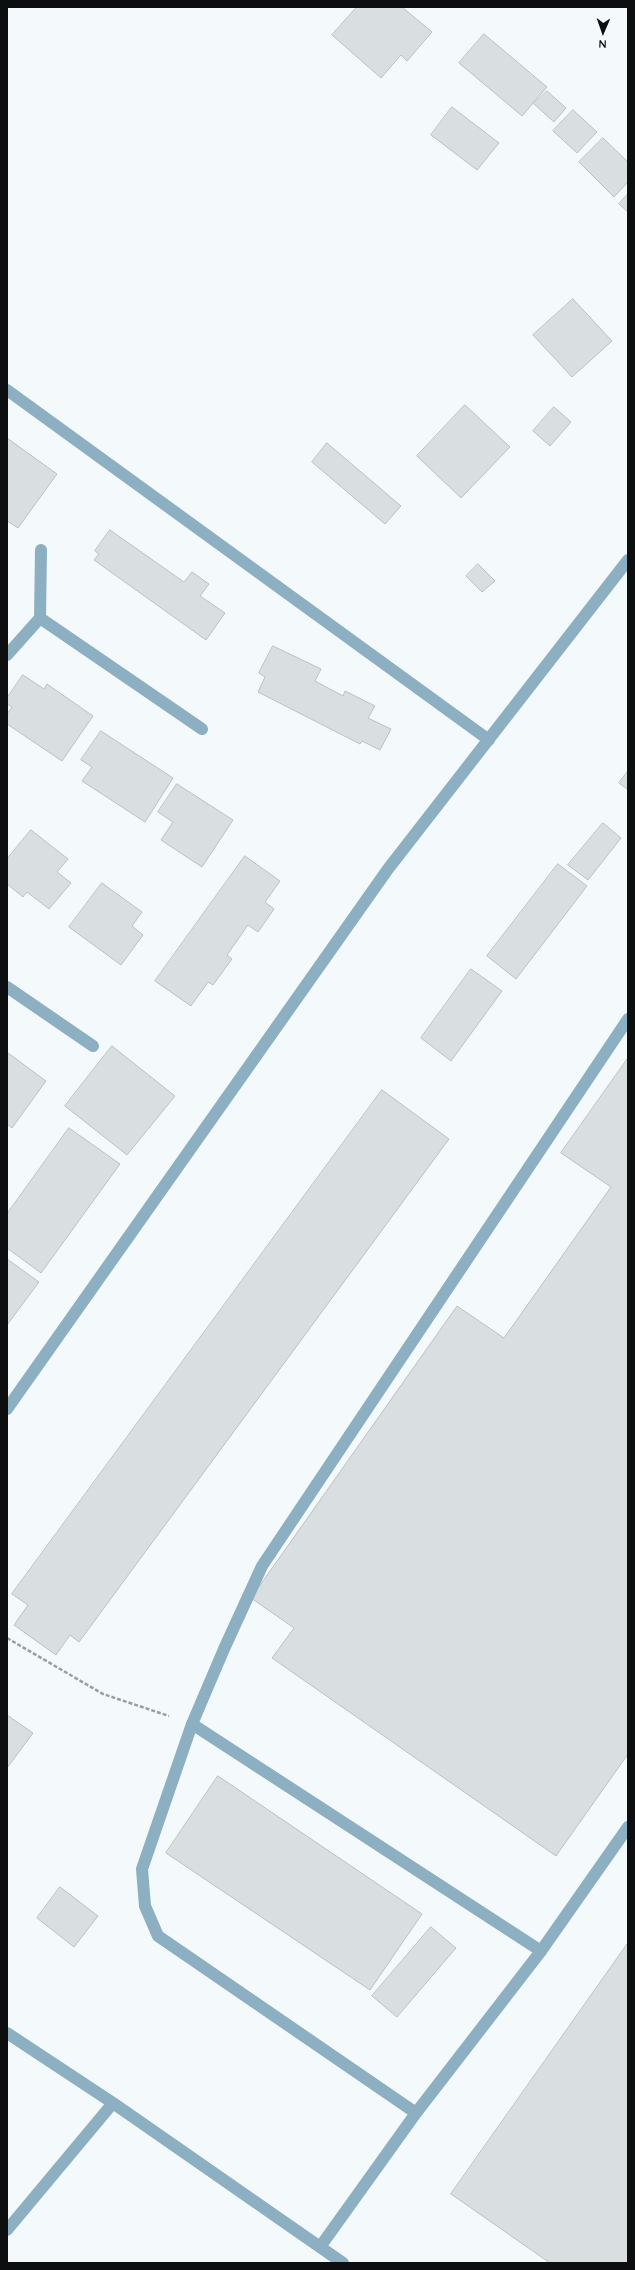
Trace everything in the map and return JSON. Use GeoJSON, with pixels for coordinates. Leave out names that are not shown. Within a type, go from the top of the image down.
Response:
{"type":"FeatureCollection","features":[{"type":"Feature","properties":{"kind":"street"},"geometry":{"type":"LineString","coordinates":[[7,390],[489,740]]}},
{"type":"Feature","properties":{"kind":"street"},"geometry":{"type":"LineString","coordinates":[[7,655],[40,618],[41,550]]}},
{"type":"Feature","properties":{"kind":"street"},"geometry":{"type":"LineString","coordinates":[[7,1409],[388,869],[628,560]]}},
{"type":"Feature","properties":{"kind":"street"},"geometry":{"type":"LineString","coordinates":[[40,618],[202,729]]}},
{"type":"Feature","properties":{"kind":"street"},"geometry":{"type":"LineString","coordinates":[[7,987],[93,1046]]}},
{"type":"Feature","properties":{"kind":"street"},"geometry":{"type":"LineString","coordinates":[[416,2113],[158,1936],[144,1906],[142,1869],[192,1724],[262,1566],[628,1019]]}},
{"type":"Feature","properties":{"kind":"street"},"geometry":{"type":"LineString","coordinates":[[192,1724],[541,1951]]}},
{"type":"Feature","properties":{"kind":"street"},"geometry":{"type":"LineString","coordinates":[[320,2248],[416,2113],[541,1951],[628,1827]]}},
{"type":"Feature","properties":{"kind":"street"},"geometry":{"type":"LineString","coordinates":[[7,2033],[113,2103],[343,2263]]}},
{"type":"Feature","properties":{"kind":"street"},"geometry":{"type":"LineString","coordinates":[[7,2230],[113,2103]]}},
{"type":"Feature","properties":{"kind":"path"},"geometry":{"type":"LineString","coordinates":[[7,1638],[103,1694],[192,1724]]}},
{"type":"Feature","properties":{"kind":"building"},"geometry":{"type":"Polygon","coordinates":[[[357,7],[402,7],[432,32],[407,61],[401,55],[381,78],[332,35],[357,7]]]}},
{"type":"Feature","properties":{"kind":"building"},"geometry":{"type":"Polygon","coordinates":[[[484,34],[547,87],[522,116],[459,63],[484,34]]]}},
{"type":"Feature","properties":{"kind":"building"},"geometry":{"type":"Polygon","coordinates":[[[547,91],[566,108],[554,122],[534,104],[547,91]]]}},
{"type":"Feature","properties":{"kind":"building"},"geometry":{"type":"Polygon","coordinates":[[[452,107],[499,143],[477,170],[431,135],[452,107]]]}},
{"type":"Feature","properties":{"kind":"building"},"geometry":{"type":"Polygon","coordinates":[[[573,110],[597,132],[577,153],[553,131],[573,110]]]}},
{"type":"Feature","properties":{"kind":"building"},"geometry":{"type":"Polygon","coordinates":[[[603,138],[628,162],[628,182],[614,197],[579,162],[603,138]]]}},
{"type":"Feature","properties":{"kind":"building"},"geometry":{"type":"Polygon","coordinates":[[[628,194],[628,212],[619,204],[628,194]]]}},
{"type":"Feature","properties":{"kind":"building"},"geometry":{"type":"Polygon","coordinates":[[[573,299],[612,341],[572,377],[533,335],[573,299]]]}},
{"type":"Feature","properties":{"kind":"building"},"geometry":{"type":"Polygon","coordinates":[[[465,405],[510,447],[461,498],[417,456],[465,405]]]}},
{"type":"Feature","properties":{"kind":"building"},"geometry":{"type":"Polygon","coordinates":[[[554,407],[571,422],[550,446],[533,431],[554,407]]]}},
{"type":"Feature","properties":{"kind":"building"},"geometry":{"type":"Polygon","coordinates":[[[7,438],[57,474],[18,528],[7,521],[7,438]]]}},
{"type":"Feature","properties":{"kind":"building"},"geometry":{"type":"Polygon","coordinates":[[[327,443],[401,506],[385,524],[312,462],[327,443]]]}},
{"type":"Feature","properties":{"kind":"building"},"geometry":{"type":"Polygon","coordinates":[[[110,530],[184,582],[192,572],[209,584],[200,596],[225,613],[206,640],[94,560],[99,554],[95,551],[110,530]]]}},
{"type":"Feature","properties":{"kind":"building"},"geometry":{"type":"Polygon","coordinates":[[[478,564],[495,581],[482,592],[466,576],[478,564]]]}},
{"type":"Feature","properties":{"kind":"building"},"geometry":{"type":"Polygon","coordinates":[[[273,646],[321,669],[315,681],[343,696],[345,691],[375,706],[368,718],[391,729],[380,750],[362,741],[360,744],[258,692],[265,677],[259,673],[273,646]]]}},
{"type":"Feature","properties":{"kind":"building"},"geometry":{"type":"Polygon","coordinates":[[[23,675],[44,689],[47,684],[93,716],[62,761],[7,724],[7,714],[12,707],[7,704],[7,698],[23,675]]]}},
{"type":"Feature","properties":{"kind":"building"},"geometry":{"type":"Polygon","coordinates":[[[101,731],[173,778],[145,822],[82,781],[92,767],[81,760],[101,731]]]}},
{"type":"Feature","properties":{"kind":"building"},"geometry":{"type":"Polygon","coordinates":[[[628,771],[628,788],[627,789],[619,783],[628,771]]]}},
{"type":"Feature","properties":{"kind":"building"},"geometry":{"type":"Polygon","coordinates":[[[177,784],[233,820],[202,867],[161,840],[173,822],[158,812],[177,784]]]}},
{"type":"Feature","properties":{"kind":"building"},"geometry":{"type":"Polygon","coordinates":[[[603,823],[621,838],[588,880],[568,865],[603,823]]]}},
{"type":"Feature","properties":{"kind":"building"},"geometry":{"type":"Polygon","coordinates":[[[31,830],[68,859],[57,872],[71,883],[49,909],[27,892],[23,897],[7,884],[7,859],[31,830]]]}},
{"type":"Feature","properties":{"kind":"building"},"geometry":{"type":"Polygon","coordinates":[[[245,856],[280,881],[265,902],[274,909],[258,932],[248,925],[227,955],[232,959],[213,985],[208,982],[191,1006],[155,981],[245,856]]]}},
{"type":"Feature","properties":{"kind":"building"},"geometry":{"type":"Polygon","coordinates":[[[558,864],[587,886],[516,979],[487,956],[558,864]]]}},
{"type":"Feature","properties":{"kind":"building"},"geometry":{"type":"Polygon","coordinates":[[[102,883],[142,912],[132,926],[143,935],[121,965],[69,927],[102,883]]]}},
{"type":"Feature","properties":{"kind":"building"},"geometry":{"type":"Polygon","coordinates":[[[471,969],[502,991],[451,1061],[421,1038],[471,969]]]}},
{"type":"Feature","properties":{"kind":"building"},"geometry":{"type":"Polygon","coordinates":[[[112,1046],[175,1096],[127,1155],[65,1106],[112,1046]]]}},
{"type":"Feature","properties":{"kind":"building"},"geometry":{"type":"Polygon","coordinates":[[[8,1053],[46,1081],[12,1128],[7,1124],[8,1053]]]}},
{"type":"Feature","properties":{"kind":"building"},"geometry":{"type":"Polygon","coordinates":[[[628,1058],[628,1754],[556,1856],[272,1658],[294,1628],[251,1598],[457,1306],[504,1338],[611,1187],[561,1153],[628,1058]]]}},
{"type":"Feature","properties":{"kind":"building"},"geometry":{"type":"Polygon","coordinates":[[[382,1090],[449,1139],[79,1642],[70,1635],[56,1655],[14,1625],[28,1605],[12,1594],[382,1090]]]}},
{"type":"Feature","properties":{"kind":"building"},"geometry":{"type":"Polygon","coordinates":[[[69,1128],[120,1164],[41,1273],[7,1248],[7,1214],[69,1128]]]}},
{"type":"Feature","properties":{"kind":"building"},"geometry":{"type":"Polygon","coordinates":[[[7,1259],[39,1282],[7,1325],[7,1259]]]}},
{"type":"Feature","properties":{"kind":"building"},"geometry":{"type":"Polygon","coordinates":[[[7,1715],[33,1733],[7,1768],[7,1715]]]}},
{"type":"Feature","properties":{"kind":"building"},"geometry":{"type":"Polygon","coordinates":[[[218,1776],[422,1914],[370,1990],[166,1853],[218,1776]]]}},
{"type":"Feature","properties":{"kind":"building"},"geometry":{"type":"Polygon","coordinates":[[[60,1887],[98,1916],[74,1947],[37,1918],[60,1887]]]}},
{"type":"Feature","properties":{"kind":"building"},"geometry":{"type":"Polygon","coordinates":[[[431,1927],[456,1948],[397,2017],[372,1996],[431,1927]]]}},
{"type":"Feature","properties":{"kind":"building"},"geometry":{"type":"Polygon","coordinates":[[[628,1943],[628,2263],[550,2263],[451,2194],[628,1943]]]}}]}
